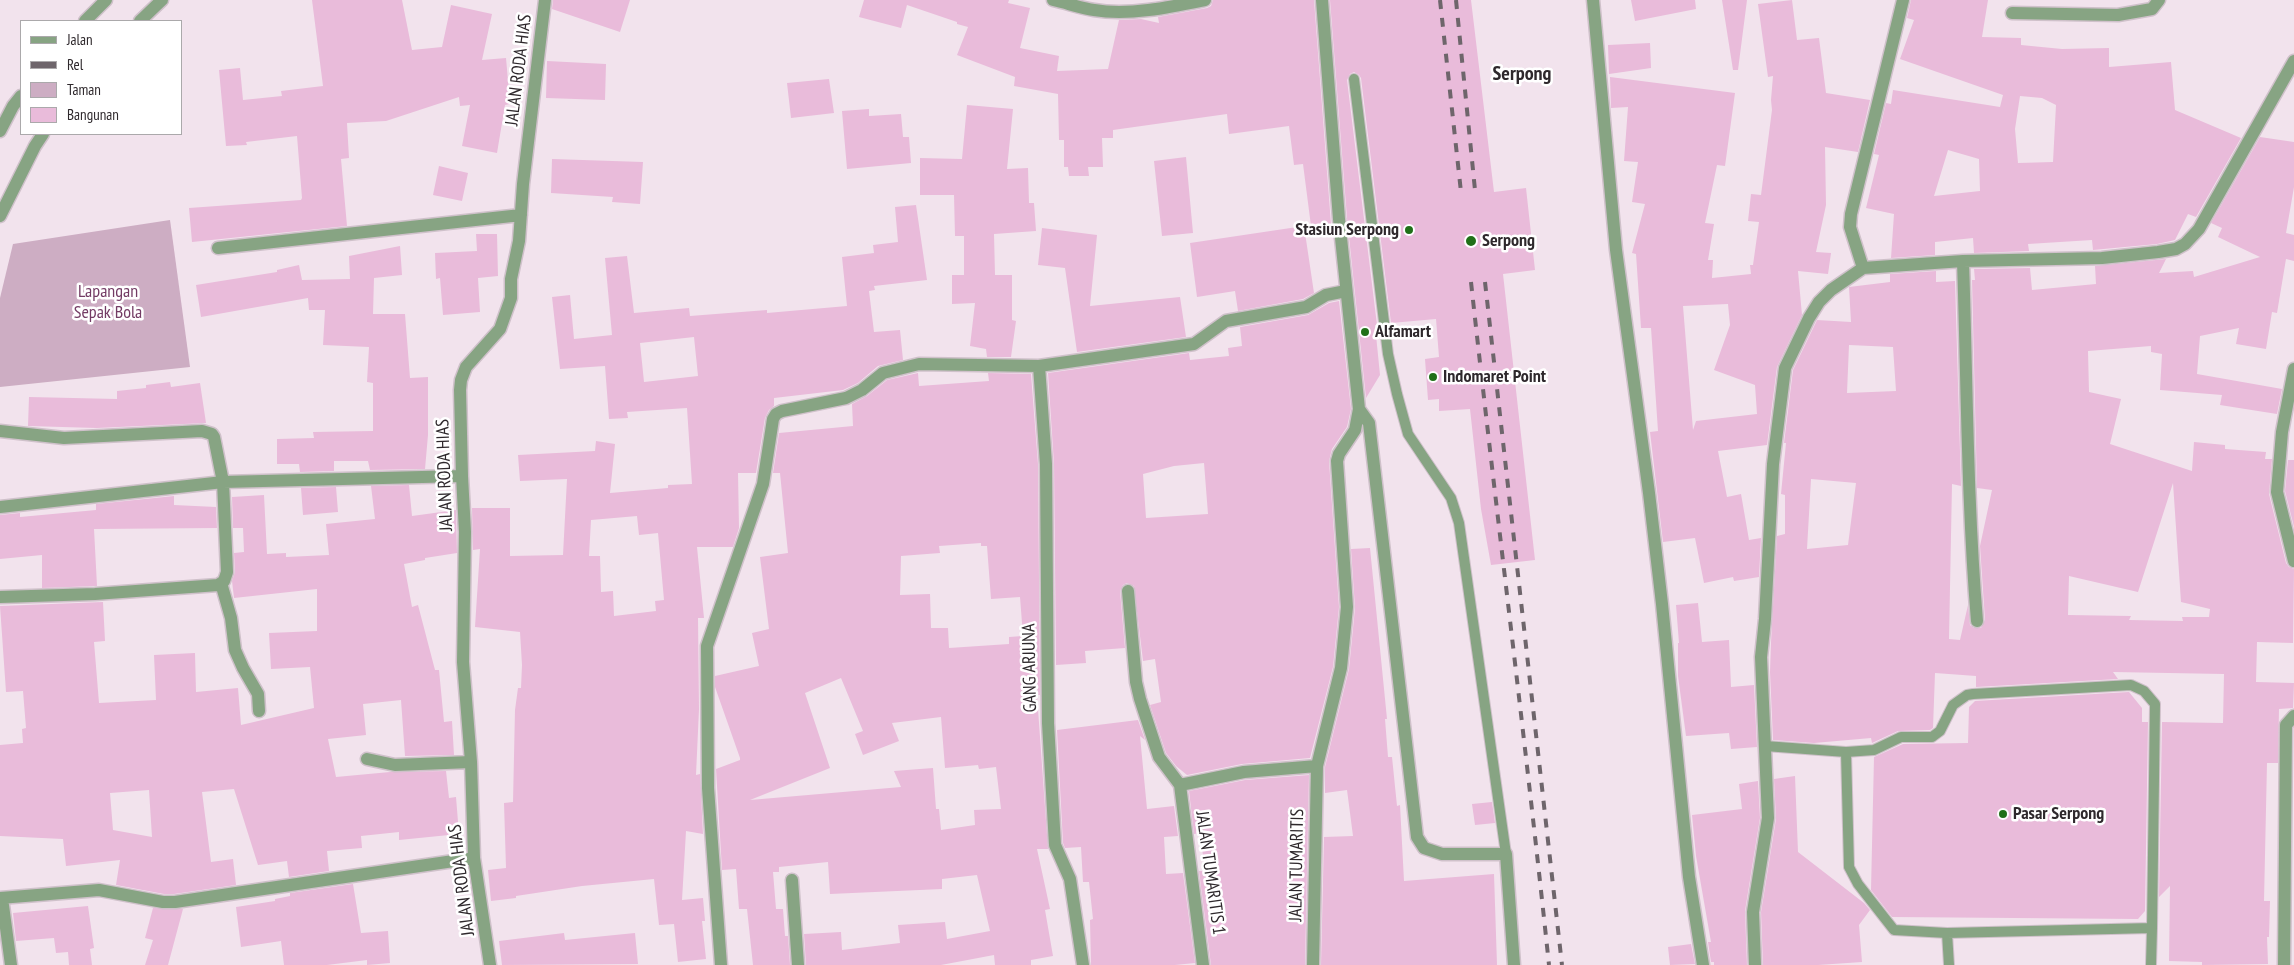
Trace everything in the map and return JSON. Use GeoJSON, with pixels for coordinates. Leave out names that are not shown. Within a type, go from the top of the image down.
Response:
{"type":"FeatureCollection","features":[{"type":"Feature","properties":{"kind":"street"},"geometry":{"type":"LineString","coordinates":[[141,20],[162,0]]}},
{"type":"Feature","properties":{"kind":"street","name":"JALAN RODA HIAS"},"geometry":{"type":"LineString","coordinates":[[490,965],[474,858],[471,762],[463,662],[465,532],[462,476],[461,380],[466,367],[500,329],[511,298],[511,279],[519,241],[545,0]]}},
{"type":"Feature","properties":{"kind":"street"},"geometry":{"type":"LineString","coordinates":[[1053,0],[1095,11],[1110,11],[1156,9],[1205,0]]}},
{"type":"Feature","properties":{"kind":"street"},"geometry":{"type":"LineString","coordinates":[[1322,0],[1346,291],[1359,410],[1369,423],[1417,837],[1424,848],[1442,854],[1506,854],[1514,965]]}},
{"type":"Feature","properties":{"kind":"street"},"geometry":{"type":"LineString","coordinates":[[1593,0],[1616,250],[1649,493],[1689,877],[1703,965]]}},
{"type":"Feature","properties":{"kind":"street"},"geometry":{"type":"LineString","coordinates":[[1863,268],[1850,227],[1851,214],[1904,0]]}},
{"type":"Feature","properties":{"kind":"street"},"geometry":{"type":"LineString","coordinates":[[2012,13],[2118,15],[2152,9],[2159,0]]}},
{"type":"Feature","properties":{"kind":"street"},"geometry":{"type":"LineString","coordinates":[[86,20],[99,3]]}},
{"type":"Feature","properties":{"kind":"street"},"geometry":{"type":"LineString","coordinates":[[1755,965],[1753,912],[1768,818],[1761,658],[1765,619],[1773,464],[1782,382],[1792,349],[1819,302],[1848,277],[1863,268],[1963,261],[2102,258],[2169,250],[2185,244],[2198,229],[2294,62]]}},
{"type":"Feature","properties":{"kind":"street"},"geometry":{"type":"LineString","coordinates":[[0,131],[13,106],[20,97]]}},
{"type":"Feature","properties":{"kind":"street"},"geometry":{"type":"LineString","coordinates":[[0,216],[35,146],[43,135]]}},
{"type":"Feature","properties":{"kind":"street"},"geometry":{"type":"LineString","coordinates":[[218,248],[521,215]]}},
{"type":"Feature","properties":{"kind":"street"},"geometry":{"type":"LineString","coordinates":[[1963,261],[1969,413],[1970,535],[1977,621]]}},
{"type":"Feature","properties":{"kind":"street"},"geometry":{"type":"LineString","coordinates":[[721,965],[708,788],[707,646],[763,484],[774,416],[782,411],[846,398],[862,390],[883,373],[919,364],[1039,366],[1194,344],[1226,321],[1306,307],[1326,295],[1346,291]]}},
{"type":"Feature","properties":{"kind":"street","name":"GANG ARJUNA"},"geometry":{"type":"LineString","coordinates":[[1039,366],[1046,464],[1048,723],[1055,845],[1070,879],[1082,965]]}},
{"type":"Feature","properties":{"kind":"street"},"geometry":{"type":"LineString","coordinates":[[2294,370],[2288,432],[2277,492],[2294,561]]}},
{"type":"Feature","properties":{"kind":"street","name":"JALAN TUMARITIS"},"geometry":{"type":"LineString","coordinates":[[1313,965],[1317,766],[1341,668],[1347,607],[1337,461],[1355,430],[1359,410]]}},
{"type":"Feature","properties":{"kind":"street"},"geometry":{"type":"LineString","coordinates":[[0,431],[64,438],[207,432],[214,437],[223,482],[227,572],[226,578],[221,583],[96,594],[0,598]]}},
{"type":"Feature","properties":{"kind":"street"},"geometry":{"type":"LineString","coordinates":[[0,507],[223,482],[462,476]]}},
{"type":"Feature","properties":{"kind":"street"},"geometry":{"type":"LineString","coordinates":[[221,583],[231,618],[235,650],[242,668],[258,694],[259,712]]}},
{"type":"Feature","properties":{"kind":"street"},"geometry":{"type":"LineString","coordinates":[[1128,591],[1136,682],[1140,699],[1159,757],[1180,785],[1244,772],[1317,766]]}},
{"type":"Feature","properties":{"kind":"street"},"geometry":{"type":"LineString","coordinates":[[2284,965],[2286,725],[2294,716]]}},
{"type":"Feature","properties":{"kind":"street"},"geometry":{"type":"LineString","coordinates":[[367,758],[395,765],[471,762]]}},
{"type":"Feature","properties":{"kind":"street","name":"JALAN TUMARITIS 1"},"geometry":{"type":"LineString","coordinates":[[1180,785],[1203,965]]}},
{"type":"Feature","properties":{"kind":"street"},"geometry":{"type":"LineString","coordinates":[[11,965],[1,898],[99,890],[163,902],[175,902],[474,858]]}},
{"type":"Feature","properties":{"kind":"street"},"geometry":{"type":"LineString","coordinates":[[792,880],[798,965]]}},
{"type":"Feature","properties":{"kind":"lane"},"geometry":{"type":"LineString","coordinates":[[1354,79],[1388,354],[1408,434],[1451,498],[1459,523],[1506,854]]}},
{"type":"Feature","properties":{"kind":"lane"},"geometry":{"type":"LineString","coordinates":[[1765,746],[1846,752],[1874,750],[1901,737],[1932,737],[1940,731],[1953,705],[1961,698],[1973,694],[2131,685],[2140,688],[2151,696],[2155,704],[2151,965]]}},
{"type":"Feature","properties":{"kind":"lane"},"geometry":{"type":"LineString","coordinates":[[1846,752],[1849,867],[1858,884],[1894,930],[1947,933],[2152,928]]}},
{"type":"Feature","properties":{"kind":"lane"},"geometry":{"type":"LineString","coordinates":[[1947,933],[1948,965]]}},
{"type":"Feature","properties":{"kind":"green space","name":"Lapangan Sepak Bola"},"geometry":{"type":"Polygon","coordinates":[[[170,220],[190,367],[0,387],[0,298],[13,244],[170,220]]]}},
{"type":"Feature","properties":{"kind":"building"},"geometry":{"type":"Polygon","coordinates":[[[312,0],[402,0],[412,50],[442,47],[451,5],[492,14],[482,60],[506,58],[510,104],[505,105],[497,153],[462,146],[470,105],[460,106],[459,97],[386,121],[347,123],[349,158],[341,159],[347,226],[192,242],[189,208],[301,200],[302,198],[297,136],[246,142],[247,145],[226,146],[219,70],[240,68],[243,100],[282,96],[281,91],[323,86],[312,0]]]}},
{"type":"Feature","properties":{"kind":"building"},"geometry":{"type":"Polygon","coordinates":[[[553,0],[630,0],[620,32],[552,9],[553,0]]]}},
{"type":"Feature","properties":{"kind":"building"},"geometry":{"type":"Polygon","coordinates":[[[864,0],[1009,0],[1008,3],[1030,8],[1020,48],[1059,56],[1057,71],[1108,69],[1119,20],[1141,19],[1159,23],[1158,17],[1207,8],[1211,6],[1213,0],[1314,0],[1331,224],[1311,226],[1303,164],[1294,165],[1289,126],[1229,134],[1227,114],[1113,130],[1113,138],[1102,138],[1103,167],[1088,167],[1089,176],[1069,176],[1068,167],[1064,167],[1064,140],[1059,140],[1058,94],[1014,86],[1015,77],[957,55],[968,27],[907,5],[901,28],[859,17],[864,0]]]}},
{"type":"Feature","properties":{"kind":"building"},"geometry":{"type":"Polygon","coordinates":[[[1330,0],[1471,0],[1494,192],[1526,188],[1535,270],[1503,274],[1535,560],[1491,565],[1481,509],[1470,409],[1439,411],[1439,399],[1428,400],[1425,359],[1439,357],[1436,319],[1391,323],[1361,78],[1354,72],[1350,74],[1347,80],[1377,325],[1375,325],[1380,375],[1366,398],[1347,218],[1330,0]]]}},
{"type":"Feature","properties":{"kind":"building"},"geometry":{"type":"Polygon","coordinates":[[[1631,0],[1695,0],[1696,9],[1635,21],[1631,0]]]}},
{"type":"Feature","properties":{"kind":"building"},"geometry":{"type":"Polygon","coordinates":[[[1722,0],[1747,0],[1738,70],[1733,70],[1722,0]]]}},
{"type":"Feature","properties":{"kind":"building"},"geometry":{"type":"Polygon","coordinates":[[[1792,0],[1797,40],[1819,38],[1826,93],[1870,100],[1858,152],[1825,147],[1826,205],[1816,252],[1831,253],[1828,274],[1798,271],[1802,315],[1777,367],[1767,445],[1718,451],[1727,497],[1741,494],[1749,540],[1761,538],[1759,577],[1734,581],[1733,577],[1704,583],[1695,538],[1663,542],[1650,432],[1658,431],[1651,328],[1641,328],[1636,254],[1632,253],[1645,204],[1632,202],[1638,162],[1624,161],[1628,107],[1611,108],[1610,77],[1735,93],[1725,166],[1717,165],[1705,223],[1714,224],[1708,260],[1713,260],[1712,278],[1751,274],[1750,265],[1753,265],[1759,222],[1748,221],[1751,194],[1761,195],[1772,110],[1773,76],[1768,77],[1758,4],[1792,0]],[[1728,304],[1683,306],[1693,430],[1696,421],[1757,414],[1755,385],[1714,370],[1730,325],[1728,304]]]}},
{"type":"Feature","properties":{"kind":"building"},"geometry":{"type":"Polygon","coordinates":[[[1911,0],[1988,0],[1982,37],[2021,38],[2021,45],[2062,49],[2109,48],[2109,67],[2171,62],[2175,110],[2241,138],[2196,217],[2188,214],[2175,240],[2157,244],[2093,250],[2092,240],[2028,244],[2029,251],[1974,253],[1973,238],[1935,242],[1935,255],[1891,258],[1894,214],[1866,208],[1879,155],[1874,154],[1886,103],[1891,104],[1893,90],[2000,107],[2003,95],[1900,59],[1914,20],[1907,18],[1911,0]],[[2020,96],[2015,129],[2018,163],[2053,162],[2056,105],[2042,98],[2020,96]],[[1948,150],[1934,196],[1980,191],[1979,159],[1948,150]]]}},
{"type":"Feature","properties":{"kind":"building"},"geometry":{"type":"Polygon","coordinates":[[[1650,43],[1651,68],[1609,74],[1608,45],[1650,43]]]}},
{"type":"Feature","properties":{"kind":"building"},"geometry":{"type":"Polygon","coordinates":[[[547,61],[606,64],[605,100],[546,98],[547,61]]]}},
{"type":"Feature","properties":{"kind":"building"},"geometry":{"type":"Polygon","coordinates":[[[829,79],[834,113],[791,118],[787,83],[829,79]]]}},
{"type":"Feature","properties":{"kind":"building"},"geometry":{"type":"Polygon","coordinates":[[[967,105],[1013,109],[1007,169],[1028,168],[1029,203],[1034,203],[1036,231],[994,234],[995,275],[1012,275],[1012,320],[1016,321],[1011,357],[987,357],[986,349],[970,346],[975,303],[952,304],[952,275],[964,275],[964,236],[955,236],[954,195],[920,195],[920,158],[962,159],[967,105]]]}},
{"type":"Feature","properties":{"kind":"building"},"geometry":{"type":"Polygon","coordinates":[[[869,109],[869,116],[901,114],[903,137],[909,137],[911,163],[847,169],[842,111],[869,109]]]}},
{"type":"Feature","properties":{"kind":"building"},"geometry":{"type":"Polygon","coordinates":[[[2260,137],[2294,142],[2294,187],[2286,233],[2294,235],[2294,261],[2286,259],[2277,313],[2272,312],[2266,349],[2236,344],[2239,328],[2200,336],[2197,374],[2282,389],[2277,414],[2220,405],[2222,395],[2160,390],[2162,354],[2151,352],[2151,346],[2088,351],[2089,392],[2121,399],[2110,444],[2192,471],[2194,442],[2225,445],[2225,449],[2266,452],[2265,459],[2272,459],[2269,494],[2286,563],[2294,569],[2293,643],[2257,642],[2256,682],[2294,683],[2293,708],[2279,709],[2278,763],[2267,763],[2264,901],[2270,901],[2269,937],[2267,937],[2268,964],[2202,965],[2202,962],[2169,961],[2170,886],[2159,897],[2162,722],[2223,723],[2224,674],[2113,672],[2118,679],[1976,687],[1976,676],[1935,673],[1933,728],[1930,730],[1898,731],[1872,743],[1871,738],[1814,743],[1773,740],[1770,672],[1771,642],[1777,536],[1785,534],[1785,495],[1781,494],[1786,443],[1784,443],[1793,370],[1817,320],[1851,322],[1849,287],[1890,282],[1890,274],[1936,271],[1936,282],[1955,281],[1961,486],[1952,484],[1949,639],[1960,640],[1968,605],[1970,625],[1974,628],[1981,628],[1985,620],[1980,546],[1992,490],[1977,488],[1972,280],[1975,280],[1974,269],[2030,268],[2032,290],[2096,284],[2095,266],[2166,259],[2159,273],[2193,271],[2194,277],[2260,257],[2218,237],[2222,228],[2211,223],[2260,137]],[[1849,345],[1847,393],[1896,391],[1893,347],[1849,345]],[[1811,479],[1807,549],[1848,545],[1856,483],[1811,479]],[[2173,483],[2138,592],[2069,576],[2068,615],[2131,616],[2129,620],[2183,621],[2182,617],[2209,617],[2210,609],[2181,602],[2173,483]]]}},
{"type":"Feature","properties":{"kind":"building"},"geometry":{"type":"Polygon","coordinates":[[[1186,157],[1193,233],[1162,236],[1154,161],[1186,157]]]}},
{"type":"Feature","properties":{"kind":"building"},"geometry":{"type":"Polygon","coordinates":[[[552,159],[643,162],[640,204],[612,202],[613,197],[551,193],[552,159]]]}},
{"type":"Feature","properties":{"kind":"building"},"geometry":{"type":"Polygon","coordinates":[[[439,166],[468,173],[462,201],[433,195],[439,166]]]}},
{"type":"Feature","properties":{"kind":"building"},"geometry":{"type":"Polygon","coordinates":[[[916,205],[927,280],[874,286],[875,290],[869,291],[874,332],[900,330],[903,360],[878,366],[858,383],[843,390],[774,398],[774,406],[769,410],[765,418],[756,473],[738,473],[739,528],[733,547],[697,547],[704,618],[698,618],[699,709],[696,775],[700,774],[703,834],[686,831],[682,900],[703,898],[705,921],[702,921],[706,959],[678,962],[674,924],[659,925],[654,879],[582,886],[491,901],[488,870],[506,868],[504,803],[513,802],[515,710],[518,688],[521,688],[522,665],[520,632],[475,627],[480,549],[473,550],[472,508],[510,508],[510,556],[563,555],[567,479],[520,481],[518,455],[595,451],[596,441],[615,444],[610,493],[668,488],[668,485],[692,484],[687,408],[627,412],[628,418],[609,419],[605,366],[560,369],[552,297],[570,295],[574,339],[612,335],[605,258],[627,256],[634,313],[689,308],[690,316],[767,310],[767,313],[847,306],[842,257],[874,253],[873,245],[898,242],[895,207],[916,205]],[[694,337],[640,343],[644,382],[698,376],[694,337]],[[637,516],[591,520],[589,556],[600,556],[601,592],[613,591],[614,616],[656,611],[655,601],[664,600],[658,533],[639,535],[637,516]]]}},
{"type":"Feature","properties":{"kind":"building"},"geometry":{"type":"Polygon","coordinates":[[[1304,226],[1314,293],[1303,299],[1238,311],[1235,291],[1197,297],[1190,243],[1304,226]]]}},
{"type":"Feature","properties":{"kind":"building"},"geometry":{"type":"Polygon","coordinates":[[[1042,228],[1097,235],[1090,306],[1180,297],[1186,337],[1077,352],[1065,268],[1038,265],[1042,228]]]}},
{"type":"Feature","properties":{"kind":"building"},"geometry":{"type":"Polygon","coordinates":[[[476,234],[497,234],[498,276],[478,278],[480,312],[443,315],[440,278],[436,279],[435,253],[477,251],[476,234]]]}},
{"type":"Feature","properties":{"kind":"building"},"geometry":{"type":"Polygon","coordinates":[[[400,246],[402,275],[374,278],[373,314],[405,314],[410,378],[428,377],[428,435],[425,469],[370,470],[368,461],[334,461],[334,471],[300,472],[299,464],[277,464],[277,439],[314,438],[313,432],[373,431],[373,383],[367,382],[369,347],[323,345],[325,310],[309,310],[308,298],[201,317],[196,285],[277,272],[277,270],[299,265],[302,280],[350,279],[349,256],[400,246]]]}},
{"type":"Feature","properties":{"kind":"building"},"geometry":{"type":"Polygon","coordinates":[[[1339,301],[1351,409],[1347,427],[1332,449],[1329,461],[1339,607],[1333,667],[1310,758],[1242,764],[1187,775],[1176,766],[1166,753],[1150,705],[1161,702],[1155,659],[1143,661],[1134,586],[1127,583],[1123,585],[1120,591],[1125,648],[1085,651],[1086,663],[1056,665],[1054,464],[1048,373],[1189,353],[1190,360],[1229,356],[1228,348],[1242,346],[1240,327],[1308,315],[1329,303],[1339,301]],[[1204,463],[1174,466],[1143,474],[1146,518],[1208,514],[1204,463]]]}},
{"type":"Feature","properties":{"kind":"building"},"geometry":{"type":"Polygon","coordinates":[[[918,373],[919,386],[989,381],[988,373],[1031,374],[1038,464],[1040,695],[1037,695],[1048,849],[1037,849],[1050,909],[1045,910],[1053,956],[1031,960],[1031,965],[995,965],[994,955],[941,965],[806,965],[804,934],[841,932],[842,950],[900,943],[898,925],[945,922],[947,939],[990,931],[977,875],[942,879],[942,889],[830,894],[828,862],[779,867],[779,872],[773,872],[776,909],[783,909],[785,936],[788,936],[790,965],[753,965],[747,909],[739,909],[736,869],[722,870],[716,769],[740,760],[740,758],[715,687],[715,676],[759,666],[752,633],[769,629],[760,557],[788,553],[780,473],[773,473],[779,433],[853,426],[852,404],[867,396],[887,380],[918,373]],[[981,543],[939,546],[940,553],[901,556],[900,595],[930,594],[931,628],[948,628],[949,648],[1009,644],[1009,637],[1023,636],[1020,597],[991,599],[987,546],[981,546],[981,543]],[[841,678],[805,693],[830,768],[750,800],[901,787],[894,771],[933,768],[936,809],[939,809],[941,830],[975,825],[974,810],[1001,809],[996,767],[979,769],[978,765],[945,768],[941,717],[892,723],[899,741],[863,755],[855,734],[863,731],[841,678]]]}},
{"type":"Feature","properties":{"kind":"building"},"geometry":{"type":"Polygon","coordinates":[[[170,382],[171,387],[200,383],[206,423],[97,428],[28,426],[29,397],[117,399],[117,391],[146,388],[146,385],[170,382]]]}},
{"type":"Feature","properties":{"kind":"building"},"geometry":{"type":"Polygon","coordinates":[[[2288,460],[2294,460],[2294,527],[2285,491],[2288,460]]]}},
{"type":"Feature","properties":{"kind":"building"},"geometry":{"type":"Polygon","coordinates":[[[409,485],[412,516],[456,510],[457,553],[425,558],[425,560],[404,564],[412,607],[418,605],[435,670],[439,670],[444,722],[452,721],[454,755],[405,756],[401,700],[363,704],[366,735],[328,739],[336,777],[390,772],[446,771],[449,798],[456,797],[459,834],[399,840],[399,832],[361,836],[362,848],[327,851],[329,871],[289,877],[287,861],[258,865],[234,789],[202,792],[211,862],[233,859],[236,885],[174,894],[164,894],[116,885],[120,860],[66,866],[63,839],[0,836],[0,745],[23,743],[22,729],[26,728],[23,691],[6,692],[0,606],[103,602],[105,641],[94,642],[99,703],[156,700],[154,655],[195,653],[196,692],[238,688],[241,725],[314,708],[310,667],[271,669],[269,633],[317,631],[317,589],[234,598],[232,581],[235,572],[234,553],[244,552],[243,528],[233,528],[232,497],[264,495],[267,554],[286,553],[286,557],[329,555],[326,524],[375,519],[371,486],[409,485]],[[149,790],[110,793],[113,830],[152,837],[149,790]]]}},
{"type":"Feature","properties":{"kind":"building"},"geometry":{"type":"Polygon","coordinates":[[[336,487],[338,512],[303,515],[301,488],[336,487]]]}},
{"type":"Feature","properties":{"kind":"building"},"geometry":{"type":"Polygon","coordinates":[[[174,496],[174,505],[216,507],[217,528],[94,529],[97,586],[42,588],[42,555],[0,559],[0,515],[20,513],[20,517],[96,510],[96,504],[174,496]]]}},
{"type":"Feature","properties":{"kind":"building"},"geometry":{"type":"Polygon","coordinates":[[[1370,548],[1387,719],[1385,719],[1388,757],[1392,757],[1397,806],[1400,805],[1404,881],[1494,874],[1497,965],[1321,965],[1324,837],[1353,836],[1347,790],[1325,793],[1325,767],[1349,669],[1355,608],[1351,549],[1370,548]]]}},
{"type":"Feature","properties":{"kind":"building"},"geometry":{"type":"Polygon","coordinates":[[[1698,603],[1702,642],[1729,640],[1731,687],[1754,685],[1757,747],[1731,749],[1729,733],[1686,736],[1678,676],[1679,643],[1676,605],[1698,603]]]}},
{"type":"Feature","properties":{"kind":"building","name":"Pasar Serpong"},"geometry":{"type":"Polygon","coordinates":[[[2129,692],[2142,708],[2142,722],[2148,722],[2145,911],[2138,919],[1892,917],[1871,890],[1874,757],[1903,744],[1968,743],[1969,707],[1975,701],[2129,692]]]}},
{"type":"Feature","properties":{"kind":"building"},"geometry":{"type":"Polygon","coordinates":[[[1138,720],[1145,740],[1140,736],[1147,809],[1174,806],[1178,836],[1164,837],[1166,874],[1183,873],[1195,963],[1175,965],[1091,965],[1090,920],[1093,919],[1089,882],[1083,882],[1081,847],[1065,848],[1063,843],[1057,730],[1138,720]]]}},
{"type":"Feature","properties":{"kind":"building"},"geometry":{"type":"Polygon","coordinates":[[[1309,775],[1305,965],[1211,965],[1199,871],[1205,871],[1200,833],[1194,834],[1189,791],[1245,780],[1309,775]]]}},
{"type":"Feature","properties":{"kind":"building"},"geometry":{"type":"Polygon","coordinates":[[[1795,776],[1798,852],[1864,903],[1870,910],[1859,925],[1862,962],[1818,965],[1763,965],[1761,912],[1776,819],[1774,779],[1795,776]]]}},
{"type":"Feature","properties":{"kind":"building"},"geometry":{"type":"Polygon","coordinates":[[[1758,781],[1760,818],[1745,911],[1747,965],[1714,965],[1714,962],[1711,962],[1708,942],[1711,942],[1696,856],[1692,815],[1742,809],[1739,784],[1758,781]]]}},
{"type":"Feature","properties":{"kind":"building"},"geometry":{"type":"Polygon","coordinates":[[[1492,802],[1495,823],[1475,825],[1472,804],[1492,802]]]}},
{"type":"Feature","properties":{"kind":"building"},"geometry":{"type":"Polygon","coordinates":[[[353,884],[361,933],[388,931],[390,963],[367,965],[367,960],[327,965],[284,965],[281,941],[241,947],[236,907],[275,901],[275,899],[290,896],[290,893],[353,884]]]}},
{"type":"Feature","properties":{"kind":"building"},"geometry":{"type":"Polygon","coordinates":[[[88,906],[94,948],[90,949],[92,965],[69,965],[68,952],[56,953],[54,938],[16,941],[13,913],[88,906]]]}},
{"type":"Feature","properties":{"kind":"building"},"geometry":{"type":"Polygon","coordinates":[[[153,908],[183,909],[168,965],[145,965],[153,940],[145,938],[153,908]]]}},
{"type":"Feature","properties":{"kind":"building"},"geometry":{"type":"Polygon","coordinates":[[[564,933],[565,940],[635,933],[638,964],[502,965],[499,941],[564,933]]]}},
{"type":"Feature","properties":{"kind":"building"},"geometry":{"type":"Polygon","coordinates":[[[1691,944],[1695,964],[1670,965],[1668,947],[1691,944]]]}},
{"type":"Feature","properties":{"kind":"railway"},"geometry":{"type":"LineString","coordinates":[[1440,0],[1461,192]]}},
{"type":"Feature","properties":{"kind":"railway"},"geometry":{"type":"LineString","coordinates":[[1456,0],[1475,190]]}},
{"type":"Feature","properties":{"kind":"railway"},"geometry":{"type":"LineString","coordinates":[[1471,282],[1549,965]]}},
{"type":"Feature","properties":{"kind":"railway"},"geometry":{"type":"LineString","coordinates":[[1485,282],[1562,965]]}},
{"type":"Feature","properties":{"kind":"place","name":"Stasiun Serpong"},"geometry":{"type":"Point","coordinates":[1409,230]}},
{"type":"Feature","properties":{"kind":"place","name":"Serpong"},"geometry":{"type":"Point","coordinates":[1471,241]}},
{"type":"Feature","properties":{"kind":"place","name":"Alfamart"},"geometry":{"type":"Point","coordinates":[1365,332]}},
{"type":"Feature","properties":{"kind":"place","name":"Indomaret Point"},"geometry":{"type":"Point","coordinates":[1433,377]}},
{"type":"Feature","properties":{"kind":"place","name":"Pasar Serpong"},"geometry":{"type":"Point","coordinates":[2003,814]}},
{"type":"Feature","properties":{"kind":"district","name":"Serpong"},"geometry":{"type":"Point","coordinates":[1522,74]}}]}
